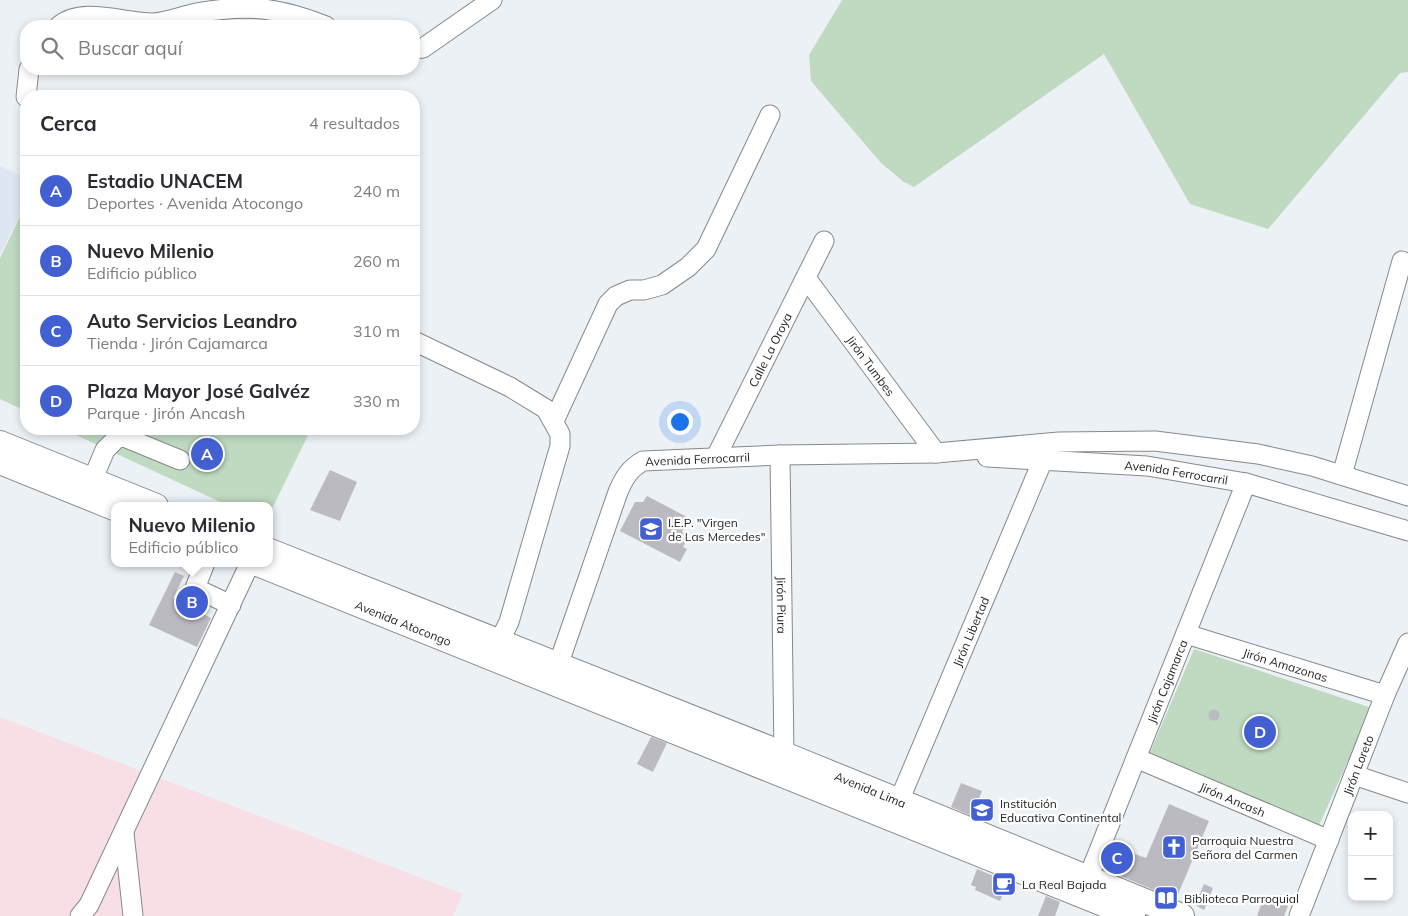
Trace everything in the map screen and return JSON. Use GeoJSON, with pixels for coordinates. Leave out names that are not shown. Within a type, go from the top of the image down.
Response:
{"type":"FeatureCollection","features":[{"type":"Feature","properties":{"kind":"main road"},"geometry":{"type":"LineString","coordinates":[[0,444],[89,488],[111,506]]}},
{"type":"Feature","properties":{"kind":"main road"},"geometry":{"type":"LineString","coordinates":[[0,462],[141,502]]}},
{"type":"Feature","properties":{"kind":"main road","name":"Avenida Atocongo"},"geometry":{"type":"LineString","coordinates":[[273,552],[492,649]]}},
{"type":"Feature","properties":{"kind":"main road","name":"Avenida Atocongo"},"geometry":{"type":"LineString","coordinates":[[266,567],[492,649],[555,674]]}},
{"type":"Feature","properties":{"kind":"main road","name":"Avenida Lima"},"geometry":{"type":"LineString","coordinates":[[555,674],[784,754],[1182,916]]}},
{"type":"Feature","properties":{"kind":"main road","name":"Avenida Lima"},"geometry":{"type":"LineString","coordinates":[[555,674],[1133,916]]}},
{"type":"Feature","properties":{"kind":"street"},"geometry":{"type":"LineString","coordinates":[[420,48],[423,48],[492,0]]}},
{"type":"Feature","properties":{"kind":"street"},"geometry":{"type":"LineString","coordinates":[[168,20],[231,7],[267,8],[311,20]]}},
{"type":"Feature","properties":{"kind":"street"},"geometry":{"type":"LineString","coordinates":[[70,20],[85,16],[124,20]]}},
{"type":"Feature","properties":{"kind":"street"},"geometry":{"type":"LineString","coordinates":[[27,90],[28,75]]}},
{"type":"Feature","properties":{"kind":"street"},"geometry":{"type":"LineString","coordinates":[[554,421],[608,304],[616,296],[630,290],[644,290],[662,285],[688,267],[706,249],[770,115]]}},
{"type":"Feature","properties":{"kind":"street","name":"Calle La Oroya"},"geometry":{"type":"LineString","coordinates":[[716,457],[824,241]]}},
{"type":"Feature","properties":{"kind":"street"},"geometry":{"type":"LineString","coordinates":[[1342,475],[1402,261]]}},
{"type":"Feature","properties":{"kind":"street","name":"Jirón Tumbes"},"geometry":{"type":"LineString","coordinates":[[806,278],[936,453]]}},
{"type":"Feature","properties":{"kind":"street"},"geometry":{"type":"LineString","coordinates":[[420,344],[510,386],[546,409],[560,434],[560,446],[509,622],[492,649]]}},
{"type":"Feature","properties":{"kind":"street"},"geometry":{"type":"LineString","coordinates":[[89,488],[105,450],[117,438],[124,437],[180,460]]}},
{"type":"Feature","properties":{"kind":"street","name":"Avenida Ferrocarril"},"geometry":{"type":"LineString","coordinates":[[555,674],[600,537],[626,474],[633,466],[643,461],[780,455],[936,453],[1059,442],[1155,440],[1258,454],[1342,475],[1408,496]]}},
{"type":"Feature","properties":{"kind":"street","name":"Avenida Ferrocarril"},"geometry":{"type":"LineString","coordinates":[[936,453],[1042,462],[1147,466],[1246,483],[1408,531]]}},
{"type":"Feature","properties":{"kind":"street","name":"Jirón Piura"},"geometry":{"type":"LineString","coordinates":[[780,455],[784,754]]}},
{"type":"Feature","properties":{"kind":"street","name":"Jirón Libertad"},"geometry":{"type":"LineString","coordinates":[[899,801],[1042,462]]}},
{"type":"Feature","properties":{"kind":"street","name":"Jirón Cajamarca"},"geometry":{"type":"LineString","coordinates":[[1088,878],[1246,483]]}},
{"type":"Feature","properties":{"kind":"street"},"geometry":{"type":"LineString","coordinates":[[203,567],[195,588],[230,605]]}},
{"type":"Feature","properties":{"kind":"street"},"geometry":{"type":"LineString","coordinates":[[80,916],[89,905],[248,567]]}},
{"type":"Feature","properties":{"kind":"street","name":"Jirón Amazonas"},"geometry":{"type":"LineString","coordinates":[[1186,634],[1385,695]]}},
{"type":"Feature","properties":{"kind":"street","name":"Jirón Loreto"},"geometry":{"type":"LineString","coordinates":[[1300,916],[1385,695],[1408,643]]}},
{"type":"Feature","properties":{"kind":"street","name":"Jirón Ancash"},"geometry":{"type":"LineString","coordinates":[[1136,758],[1329,840]]}},
{"type":"Feature","properties":{"kind":"street"},"geometry":{"type":"LineString","coordinates":[[1354,775],[1408,793]]}},
{"type":"Feature","properties":{"kind":"street"},"geometry":{"type":"LineString","coordinates":[[124,832],[133,916]]}},
{"type":"Feature","properties":{"kind":"shaded area"},"geometry":{"type":"Polygon","coordinates":[[[0,166],[20,175],[20,213],[0,255],[0,166]]]}},
{"type":"Feature","properties":{"kind":"shaded area"},"geometry":{"type":"Polygon","coordinates":[[[0,717],[463,894],[453,916],[0,916],[0,717]]]}},
{"type":"Feature","properties":{"kind":"green space"},"geometry":{"type":"Polygon","coordinates":[[[842,0],[1408,0],[1408,72],[1400,73],[1268,229],[1190,204],[1104,54],[914,187],[904,182],[881,163],[811,81],[809,55],[842,0]]]}},
{"type":"Feature","properties":{"kind":"green space"},"geometry":{"type":"Polygon","coordinates":[[[20,216],[20,408],[0,399],[0,258],[20,216]]]}},
{"type":"Feature","properties":{"kind":"green space"},"geometry":{"type":"Polygon","coordinates":[[[76,435],[308,435],[273,507],[273,502],[220,502],[76,435]]]}},
{"type":"Feature","properties":{"kind":"green space"},"geometry":{"type":"Polygon","coordinates":[[[1194,649],[1372,708],[1316,832],[1148,757],[1194,649]]]}},
{"type":"Feature","properties":{"kind":"building"},"geometry":{"type":"Polygon","coordinates":[[[330,470],[357,482],[340,521],[310,510],[330,470]]]}},
{"type":"Feature","properties":{"kind":"building","name":"I.E.P. \"Virgen de Las Mercedes\""},"geometry":{"type":"Polygon","coordinates":[[[647,496],[689,518],[682,532],[689,536],[683,547],[687,549],[680,562],[620,531],[635,502],[643,502],[647,496]]]}},
{"type":"Feature","properties":{"kind":"building"},"geometry":{"type":"Polygon","coordinates":[[[175,572],[184,576],[173,598],[211,618],[197,647],[149,625],[175,572]]]}},
{"type":"Feature","properties":{"kind":"building"},"geometry":{"type":"Polygon","coordinates":[[[1214,709],[1220,715],[1214,721],[1208,715],[1214,709]]]}},
{"type":"Feature","properties":{"kind":"building"},"geometry":{"type":"Polygon","coordinates":[[[651,737],[667,743],[653,772],[637,764],[651,737]]]}},
{"type":"Feature","properties":{"kind":"building"},"geometry":{"type":"Polygon","coordinates":[[[961,783],[982,791],[972,816],[951,807],[961,783]]]}},
{"type":"Feature","properties":{"kind":"building","name":"Parroquia Nuestra Señora del Carmen"},"geometry":{"type":"Polygon","coordinates":[[[1169,804],[1209,821],[1176,899],[1106,870],[1105,866],[1113,846],[1146,858],[1169,804]]]}},
{"type":"Feature","properties":{"kind":"building"},"geometry":{"type":"Polygon","coordinates":[[[977,869],[1008,882],[1000,901],[975,890],[976,887],[971,885],[977,869]]]}},
{"type":"Feature","properties":{"kind":"building"},"geometry":{"type":"Polygon","coordinates":[[[1204,884],[1213,888],[1204,910],[1195,905],[1204,884]]]}},
{"type":"Feature","properties":{"kind":"building"},"geometry":{"type":"Polygon","coordinates":[[[1046,896],[1060,902],[1055,916],[1038,916],[1046,896]]]}},
{"type":"Feature","properties":{"kind":"building"},"geometry":{"type":"Polygon","coordinates":[[[1264,897],[1288,906],[1284,916],[1257,916],[1264,897]]]}},
{"type":"Feature","properties":{"kind":"place","name":"Estadio UNACEM"},"geometry":{"type":"Point","coordinates":[207,454]}},
{"type":"Feature","properties":{"kind":"place","name":"I.E.P. \"Virgen de Las Mercedes\""},"geometry":{"type":"Point","coordinates":[651,529]}},
{"type":"Feature","properties":{"kind":"place","name":"Nuevo Milenio"},"geometry":{"type":"Point","coordinates":[192,602]}},
{"type":"Feature","properties":{"kind":"place","name":"Plaza Mayor José Galvéz"},"geometry":{"type":"Point","coordinates":[1260,732]}},
{"type":"Feature","properties":{"kind":"place","name":"Institución Educativa Continental"},"geometry":{"type":"Point","coordinates":[982,810]}},
{"type":"Feature","properties":{"kind":"place","name":"Parroquia Nuestra Señora del Carmen"},"geometry":{"type":"Point","coordinates":[1174,847]}},
{"type":"Feature","properties":{"kind":"place","name":"Auto Servicios Leandro"},"geometry":{"type":"Point","coordinates":[1117,858]}},
{"type":"Feature","properties":{"kind":"place","name":"La Real Bajada"},"geometry":{"type":"Point","coordinates":[1004,884]}},
{"type":"Feature","properties":{"kind":"place","name":"Biblioteca Parroquial"},"geometry":{"type":"Point","coordinates":[1166,898]}}]}
